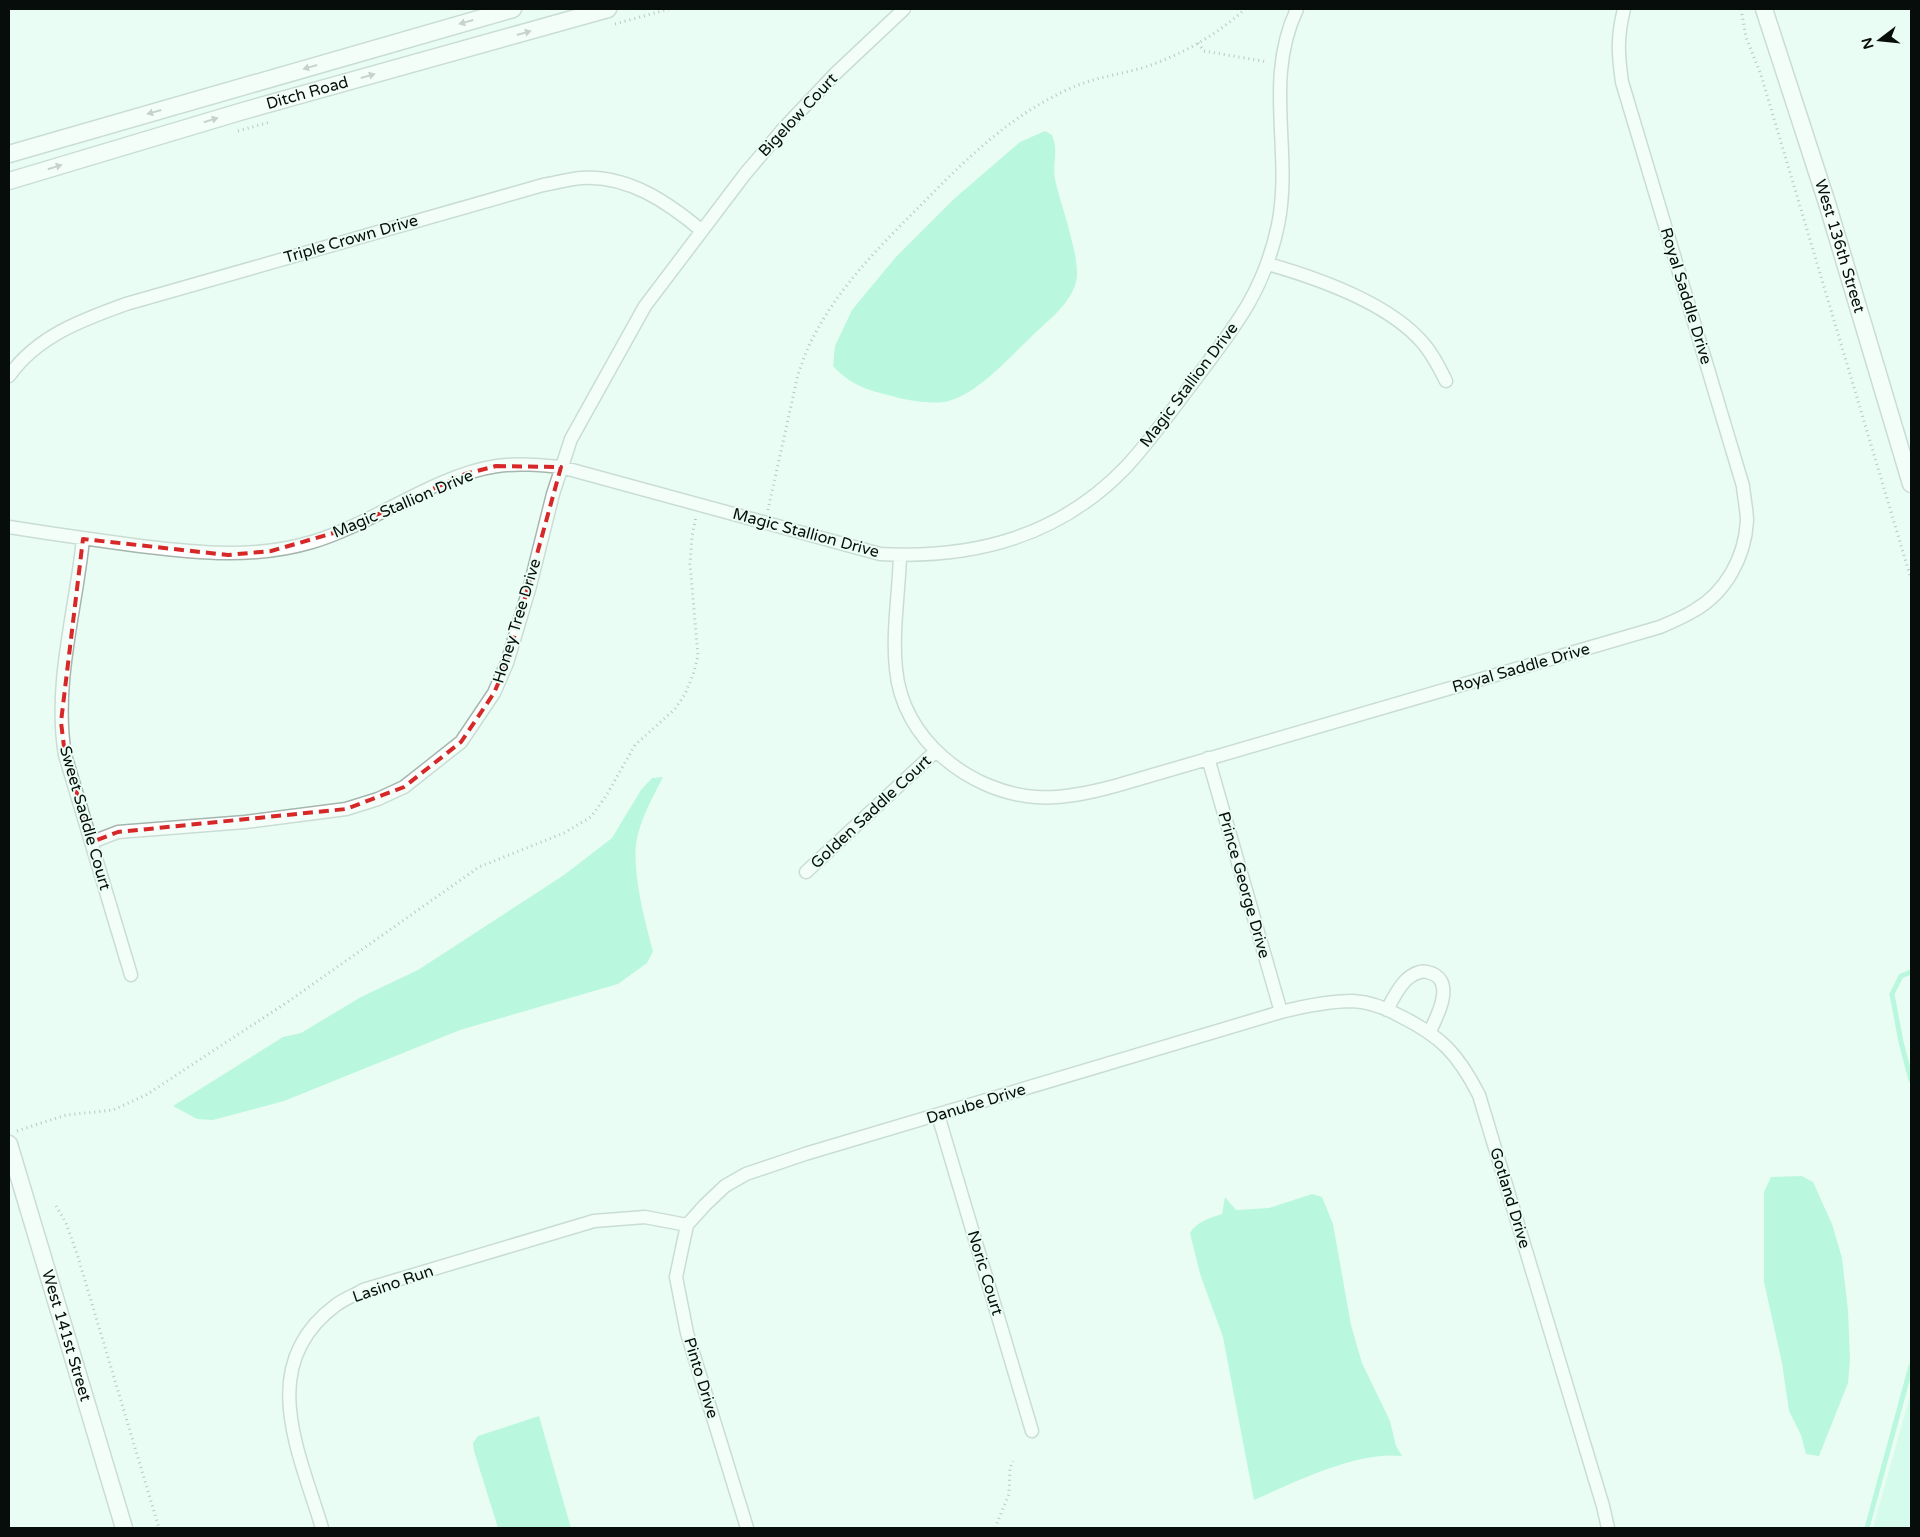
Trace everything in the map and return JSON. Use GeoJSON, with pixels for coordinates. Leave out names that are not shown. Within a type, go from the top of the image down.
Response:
{"type":"FeatureCollection","features":[{"type":"Feature","properties":{"kind":"street","name":"Ditch Road"},"geometry":{"type":"LineString","coordinates":[[9,154],[513,9]]}},
{"type":"Feature","properties":{"kind":"street","name":"Ditch Road"},"geometry":{"type":"LineString","coordinates":[[9,181],[567,14],[608,9]]}},
{"type":"Feature","properties":{"kind":"street","name":"Bigelow Court"},"geometry":{"type":"LineString","coordinates":[[702,231],[745,174],[784,128],[836,73],[904,9]]}},
{"type":"Feature","properties":{"kind":"street","name":"Magic Stallion Drive"},"geometry":{"type":"LineString","coordinates":[[9,527],[83,539],[228,555],[271,551],[312,542],[344,530],[465,474],[496,466],[520,464],[561,467],[880,554],[900,555],[958,552],[1017,539],[1050,524],[1099,491],[1125,468],[1230,333],[1252,299],[1268,264],[1278,223],[1282,187],[1280,131],[1281,64],[1289,26],[1297,9]]}},
{"type":"Feature","properties":{"kind":"street","name":"Royal Saddle Drive"},"geometry":{"type":"LineString","coordinates":[[900,555],[895,634],[896,671],[904,701],[916,728],[936,751],[964,773],[987,786],[1009,793],[1037,798],[1090,792],[1660,627],[1696,610],[1720,590],[1733,571],[1744,544],[1747,520],[1743,486],[1622,82],[1617,52],[1618,33],[1624,9]]}},
{"type":"Feature","properties":{"kind":"street","name":"West 136th Street"},"geometry":{"type":"LineString","coordinates":[[1764,9],[1827,203],[1911,484]]}},
{"type":"Feature","properties":{"kind":"street","name":"Triple Crown Drive"},"geometry":{"type":"LineString","coordinates":[[9,376],[41,342],[76,323],[126,304],[543,185],[581,178],[611,179],[635,188],[669,205],[702,231]]}},
{"type":"Feature","properties":{"kind":"street","name":"Honey Tree Drive"},"geometry":{"type":"LineString","coordinates":[[92,842],[118,832],[245,822],[346,809],[378,799],[404,787],[432,767],[461,742],[494,692],[507,663],[530,586],[561,467],[571,439],[646,306],[702,231]]}},
{"type":"Feature","properties":{"kind":"street"},"geometry":{"type":"LineString","coordinates":[[1268,264],[1333,286],[1384,312],[1421,341],[1435,359],[1446,381]]}},
{"type":"Feature","properties":{"kind":"street","name":"Sweet Saddle Court"},"geometry":{"type":"LineString","coordinates":[[83,539],[61,697],[61,722],[65,755],[131,976]]}},
{"type":"Feature","properties":{"kind":"street","name":"Golden Saddle Court"},"geometry":{"type":"LineString","coordinates":[[806,872],[936,751]]}},
{"type":"Feature","properties":{"kind":"street","name":"Prince George Drive"},"geometry":{"type":"LineString","coordinates":[[1208,758],[1281,1012]]}},
{"type":"Feature","properties":{"kind":"street"},"geometry":{"type":"LineString","coordinates":[[1387,1010],[1400,987],[1414,974],[1421,971],[1434,974],[1440,979],[1443,992],[1440,1010],[1430,1031]]}},
{"type":"Feature","properties":{"kind":"street","name":"Gotland Drive"},"geometry":{"type":"LineString","coordinates":[[1281,1012],[1311,1004],[1354,1001],[1387,1010],[1430,1031],[1456,1057],[1479,1095],[1601,1497],[1608,1528]]}},
{"type":"Feature","properties":{"kind":"street","name":"Danube Drive"},"geometry":{"type":"LineString","coordinates":[[687,1225],[726,1186],[746,1174],[1281,1012]]}},
{"type":"Feature","properties":{"kind":"street","name":"Noric Court"},"geometry":{"type":"LineString","coordinates":[[938,1115],[1032,1431]]}},
{"type":"Feature","properties":{"kind":"street","name":"West 141st Street"},"geometry":{"type":"LineString","coordinates":[[9,1144],[124,1528]]}},
{"type":"Feature","properties":{"kind":"street","name":"Lasino Run"},"geometry":{"type":"LineString","coordinates":[[322,1528],[294,1436],[289,1406],[290,1384],[292,1363],[303,1340],[316,1323],[337,1304],[364,1290],[594,1221],[644,1217],[687,1225]]}},
{"type":"Feature","properties":{"kind":"street","name":"Pinto Drive"},"geometry":{"type":"LineString","coordinates":[[687,1225],[676,1278],[679,1303],[747,1528]]}},
{"type":"Feature","properties":{"kind":"path"},"geometry":{"type":"LineString","coordinates":[[765,522],[801,364],[812,340],[831,308],[850,281],[888,238],[970,155],[1035,109],[1068,89],[1101,76],[1150,65],[1198,43],[1230,22],[1245,9]]}},
{"type":"Feature","properties":{"kind":"path"},"geometry":{"type":"LineString","coordinates":[[1741,9],[1746,37],[1762,75],[1911,578]]}},
{"type":"Feature","properties":{"kind":"path"},"geometry":{"type":"LineString","coordinates":[[1198,43],[1204,50],[1211,52],[1281,64]]}},
{"type":"Feature","properties":{"kind":"path"},"geometry":{"type":"LineString","coordinates":[[9,1134],[66,1115],[113,1110],[146,1095],[288,1001],[479,867],[564,833],[591,816],[606,796],[635,745],[675,709],[685,694],[693,675],[698,656],[690,564],[692,536],[699,504]]}},
{"type":"Feature","properties":{"kind":"path"},"geometry":{"type":"LineString","coordinates":[[56,1206],[66,1223],[78,1257],[159,1528]]}},
{"type":"Feature","properties":{"kind":"path"},"geometry":{"type":"LineString","coordinates":[[995,1528],[1009,1494],[1010,1468],[1013,1461]]}},
{"type":"Feature","properties":{"kind":"highlighted area"},"geometry":{"type":"Polygon","coordinates":[[[496,466],[561,467],[507,663],[494,693],[461,742],[432,767],[404,787],[346,809],[118,832],[92,842],[65,755],[61,722],[83,539],[228,555],[271,551],[344,530],[465,474],[496,466]]]}},
{"type":"Feature","properties":{"kind":"shaded area"},"geometry":{"type":"Polygon","coordinates":[[[1045,131],[1052,135],[1054,141],[1055,179],[1076,260],[1076,282],[1069,298],[1051,319],[991,376],[968,393],[956,399],[944,402],[908,400],[865,388],[845,377],[833,366],[835,346],[852,310],[895,258],[955,198],[1020,142],[1045,131]]]}},
{"type":"Feature","properties":{"kind":"shaded area"},"geometry":{"type":"Polygon","coordinates":[[[663,777],[643,818],[636,845],[638,884],[653,951],[647,963],[618,984],[460,1030],[284,1101],[213,1120],[197,1119],[173,1106],[283,1037],[301,1033],[361,997],[418,970],[564,875],[612,838],[641,790],[652,778],[663,777]]]}},
{"type":"Feature","properties":{"kind":"shaded area"},"geometry":{"type":"Polygon","coordinates":[[[1802,1176],[1813,1182],[1832,1224],[1842,1258],[1848,1310],[1850,1360],[1848,1383],[1819,1456],[1806,1454],[1801,1435],[1789,1411],[1782,1363],[1764,1282],[1764,1192],[1771,1177],[1802,1176]]]}},
{"type":"Feature","properties":{"kind":"shaded area"},"geometry":{"type":"Polygon","coordinates":[[[1312,1194],[1322,1197],[1333,1224],[1351,1325],[1362,1363],[1390,1421],[1396,1446],[1402,1456],[1366,1458],[1346,1463],[1326,1469],[1254,1500],[1223,1337],[1200,1274],[1190,1233],[1200,1223],[1222,1214],[1225,1197],[1236,1210],[1269,1208],[1312,1194]]]}},
{"type":"Feature","properties":{"kind":"shaded area"},"geometry":{"type":"Polygon","coordinates":[[[1911,1392],[1911,1528],[1873,1528],[1911,1392]]]}},
{"type":"Feature","properties":{"kind":"shaded area"},"geometry":{"type":"Polygon","coordinates":[[[539,1416],[571,1528],[498,1528],[473,1443],[478,1436],[539,1416]]]}},
{"type":"Feature","properties":{"kind":"waterway"},"geometry":{"type":"LineString","coordinates":[[1911,972],[1901,976],[1892,994],[1901,1042],[1911,1080]]}},
{"type":"Feature","properties":{"kind":"waterway"},"geometry":{"type":"LineString","coordinates":[[1867,1528],[1911,1366]]}}]}
